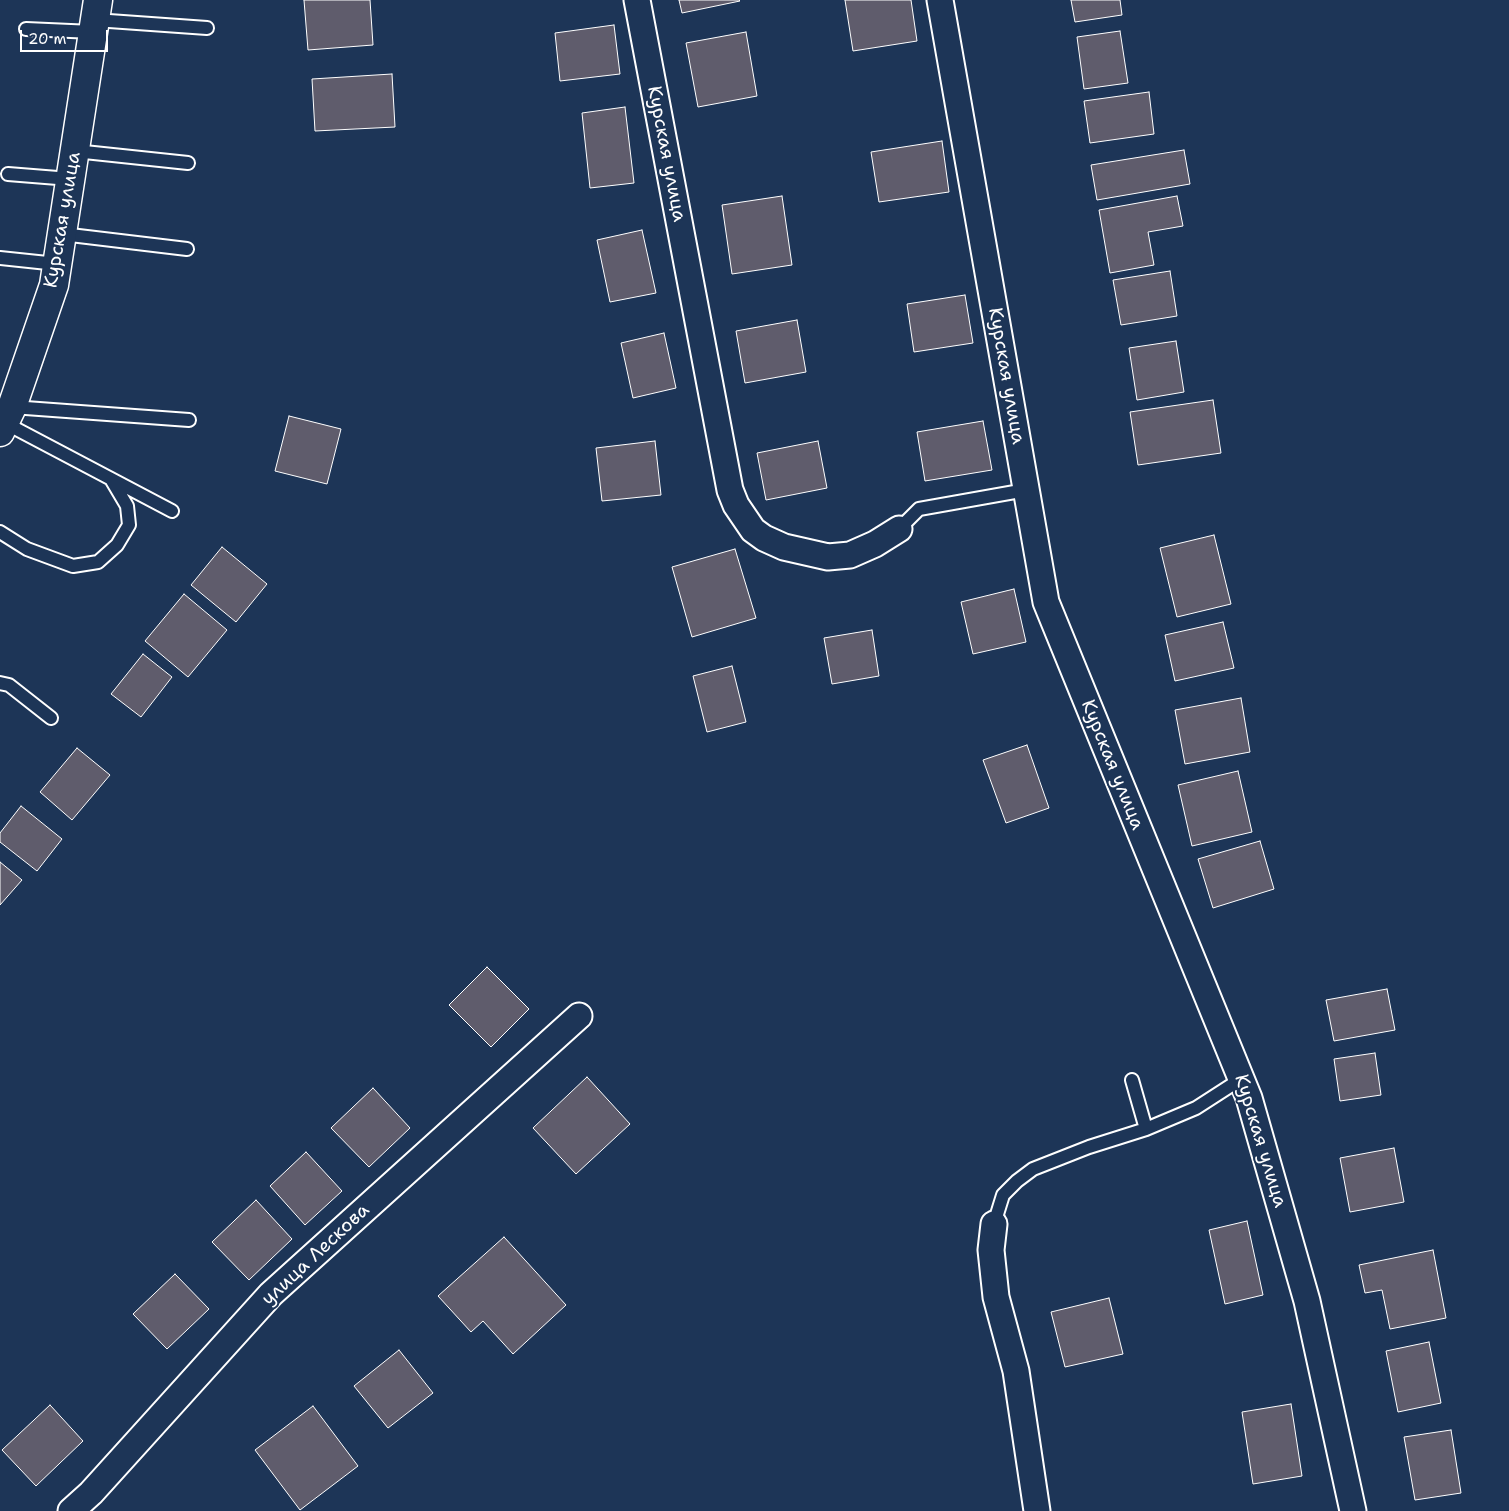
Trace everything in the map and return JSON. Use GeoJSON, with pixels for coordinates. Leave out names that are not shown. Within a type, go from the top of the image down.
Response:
{"type":"FeatureCollection","features":[{"type":"Feature","properties":{"kind":"street","name":"Курская улица"},"geometry":{"type":"LineString","coordinates":[[636,0],[730,490],[736,505],[753,530],[764,538],[784,548],[828,557],[850,555],[875,544],[899,529]]}},
{"type":"Feature","properties":{"kind":"street","name":"Курская улица"},"geometry":{"type":"LineString","coordinates":[[940,0],[1046,602],[1252,1107],[1307,1301],[1353,1511]]}},
{"type":"Feature","properties":{"kind":"street","name":"Курская улица"},"geometry":{"type":"LineString","coordinates":[[5,421],[54,285],[95,17]]}},
{"type":"Feature","properties":{"kind":"street","name":"улица Лескова"},"geometry":{"type":"LineString","coordinates":[[71,1511],[91,1493],[271,1294],[579,1016]]}},
{"type":"Feature","properties":{"kind":"street"},"geometry":{"type":"LineString","coordinates":[[994,1224],[991,1250],[996,1297],[1016,1372],[1037,1511]]}},
{"type":"Feature","properties":{"kind":"lane"},"geometry":{"type":"LineString","coordinates":[[26,29],[95,17],[207,28]]}},
{"type":"Feature","properties":{"kind":"lane"},"geometry":{"type":"LineString","coordinates":[[75,151],[188,163]]}},
{"type":"Feature","properties":{"kind":"lane"},"geometry":{"type":"LineString","coordinates":[[8,174],[70,179]]}},
{"type":"Feature","properties":{"kind":"lane"},"geometry":{"type":"LineString","coordinates":[[62,234],[187,249]]}},
{"type":"Feature","properties":{"kind":"lane"},"geometry":{"type":"LineString","coordinates":[[0,258],[57,264]]}},
{"type":"Feature","properties":{"kind":"lane"},"geometry":{"type":"LineString","coordinates":[[5,421],[188,420]]}},
{"type":"Feature","properties":{"kind":"lane"},"geometry":{"type":"LineString","coordinates":[[5,421],[172,511]]}},
{"type":"Feature","properties":{"kind":"lane"},"geometry":{"type":"LineString","coordinates":[[0,532],[28,549],[73,566],[98,562],[117,545],[129,525],[127,506],[111,479]]}},
{"type":"Feature","properties":{"kind":"lane"},"geometry":{"type":"LineString","coordinates":[[899,529],[919,509],[1026,490]]}},
{"type":"Feature","properties":{"kind":"lane"},"geometry":{"type":"LineString","coordinates":[[0,683],[9,686],[51,718]]}},
{"type":"Feature","properties":{"kind":"lane"},"geometry":{"type":"LineString","coordinates":[[994,1224],[1003,1196],[1016,1181],[1033,1169],[1196,1108],[1242,1079]]}},
{"type":"Feature","properties":{"kind":"lane"},"geometry":{"type":"LineString","coordinates":[[1132,1080],[1146,1128]]}},
{"type":"Feature","properties":{"kind":"building"},"geometry":{"type":"Polygon","coordinates":[[[304,0],[370,0],[373,45],[308,50],[304,0]]]}},
{"type":"Feature","properties":{"kind":"building"},"geometry":{"type":"Polygon","coordinates":[[[679,0],[739,0],[740,1],[682,13],[679,0]]]}},
{"type":"Feature","properties":{"kind":"building"},"geometry":{"type":"Polygon","coordinates":[[[845,0],[911,0],[917,41],[853,51],[845,0]]]}},
{"type":"Feature","properties":{"kind":"building"},"geometry":{"type":"Polygon","coordinates":[[[1071,0],[1120,0],[1122,15],[1075,22],[1071,0]]]}},
{"type":"Feature","properties":{"kind":"building"},"geometry":{"type":"Polygon","coordinates":[[[614,25],[620,74],[560,81],[555,33],[614,25]]]}},
{"type":"Feature","properties":{"kind":"building"},"geometry":{"type":"Polygon","coordinates":[[[1120,31],[1128,83],[1084,89],[1077,37],[1120,31]]]}},
{"type":"Feature","properties":{"kind":"building"},"geometry":{"type":"Polygon","coordinates":[[[746,32],[757,96],[698,107],[686,43],[746,32]]]}},
{"type":"Feature","properties":{"kind":"building"},"geometry":{"type":"Polygon","coordinates":[[[392,74],[395,127],[315,131],[312,79],[392,74]]]}},
{"type":"Feature","properties":{"kind":"building"},"geometry":{"type":"Polygon","coordinates":[[[1149,92],[1154,134],[1090,143],[1084,101],[1149,92]]]}},
{"type":"Feature","properties":{"kind":"building"},"geometry":{"type":"Polygon","coordinates":[[[625,107],[634,183],[590,188],[582,113],[625,107]]]}},
{"type":"Feature","properties":{"kind":"building"},"geometry":{"type":"Polygon","coordinates":[[[942,141],[949,192],[879,202],[871,152],[942,141]]]}},
{"type":"Feature","properties":{"kind":"building"},"geometry":{"type":"Polygon","coordinates":[[[1184,150],[1190,184],[1097,200],[1091,165],[1184,150]]]}},
{"type":"Feature","properties":{"kind":"building"},"geometry":{"type":"Polygon","coordinates":[[[782,196],[792,265],[732,274],[722,205],[782,196]]]}},
{"type":"Feature","properties":{"kind":"building"},"geometry":{"type":"Polygon","coordinates":[[[1177,196],[1183,226],[1148,232],[1154,265],[1110,273],[1099,210],[1177,196]]]}},
{"type":"Feature","properties":{"kind":"building"},"geometry":{"type":"Polygon","coordinates":[[[642,230],[656,293],[610,302],[597,240],[642,230]]]}},
{"type":"Feature","properties":{"kind":"building"},"geometry":{"type":"Polygon","coordinates":[[[1170,271],[1177,316],[1121,325],[1113,280],[1170,271]]]}},
{"type":"Feature","properties":{"kind":"building"},"geometry":{"type":"Polygon","coordinates":[[[965,295],[973,343],[914,352],[907,304],[965,295]]]}},
{"type":"Feature","properties":{"kind":"building"},"geometry":{"type":"Polygon","coordinates":[[[797,320],[806,372],[745,383],[736,331],[797,320]]]}},
{"type":"Feature","properties":{"kind":"building"},"geometry":{"type":"Polygon","coordinates":[[[664,333],[676,388],[633,398],[621,343],[664,333]]]}},
{"type":"Feature","properties":{"kind":"building"},"geometry":{"type":"Polygon","coordinates":[[[1176,341],[1184,392],[1137,400],[1129,348],[1176,341]]]}},
{"type":"Feature","properties":{"kind":"building"},"geometry":{"type":"Polygon","coordinates":[[[1213,400],[1221,453],[1138,465],[1130,412],[1213,400]]]}},
{"type":"Feature","properties":{"kind":"building"},"geometry":{"type":"Polygon","coordinates":[[[289,416],[341,429],[327,484],[275,471],[289,416]]]}},
{"type":"Feature","properties":{"kind":"building"},"geometry":{"type":"Polygon","coordinates":[[[983,421],[992,470],[925,481],[917,432],[983,421]]]}},
{"type":"Feature","properties":{"kind":"building"},"geometry":{"type":"Polygon","coordinates":[[[655,441],[661,495],[602,501],[596,448],[655,441]]]}},
{"type":"Feature","properties":{"kind":"building"},"geometry":{"type":"Polygon","coordinates":[[[818,441],[827,488],[766,500],[757,453],[818,441]]]}},
{"type":"Feature","properties":{"kind":"building"},"geometry":{"type":"Polygon","coordinates":[[[1214,535],[1231,604],[1177,617],[1160,548],[1214,535]]]}},
{"type":"Feature","properties":{"kind":"building"},"geometry":{"type":"Polygon","coordinates":[[[222,547],[267,584],[236,622],[191,585],[222,547]]]}},
{"type":"Feature","properties":{"kind":"building"},"geometry":{"type":"Polygon","coordinates":[[[735,549],[756,618],[692,637],[672,567],[735,549]]]}},
{"type":"Feature","properties":{"kind":"building"},"geometry":{"type":"Polygon","coordinates":[[[1014,589],[1026,642],[973,654],[961,602],[1014,589]]]}},
{"type":"Feature","properties":{"kind":"building"},"geometry":{"type":"Polygon","coordinates":[[[184,594],[227,630],[188,677],[145,641],[184,594]]]}},
{"type":"Feature","properties":{"kind":"building"},"geometry":{"type":"Polygon","coordinates":[[[1223,622],[1234,668],[1175,681],[1165,635],[1223,622]]]}},
{"type":"Feature","properties":{"kind":"building"},"geometry":{"type":"Polygon","coordinates":[[[872,630],[879,676],[832,684],[824,638],[872,630]]]}},
{"type":"Feature","properties":{"kind":"building"},"geometry":{"type":"Polygon","coordinates":[[[143,654],[172,677],[141,717],[111,694],[143,654]]]}},
{"type":"Feature","properties":{"kind":"building"},"geometry":{"type":"Polygon","coordinates":[[[732,666],[746,722],[707,732],[693,676],[732,666]]]}},
{"type":"Feature","properties":{"kind":"building"},"geometry":{"type":"Polygon","coordinates":[[[1241,698],[1250,752],[1185,764],[1175,710],[1241,698]]]}},
{"type":"Feature","properties":{"kind":"building"},"geometry":{"type":"Polygon","coordinates":[[[1027,745],[1049,808],[1006,823],[983,760],[1027,745]]]}},
{"type":"Feature","properties":{"kind":"building"},"geometry":{"type":"Polygon","coordinates":[[[77,748],[110,775],[72,820],[40,792],[77,748]]]}},
{"type":"Feature","properties":{"kind":"building"},"geometry":{"type":"Polygon","coordinates":[[[1238,771],[1252,832],[1192,846],[1178,785],[1238,771]]]}},
{"type":"Feature","properties":{"kind":"building"},"geometry":{"type":"Polygon","coordinates":[[[21,806],[62,839],[37,871],[0,842],[0,833],[21,806]]]}},
{"type":"Feature","properties":{"kind":"building"},"geometry":{"type":"Polygon","coordinates":[[[1260,841],[1274,889],[1213,908],[1198,859],[1260,841]]]}},
{"type":"Feature","properties":{"kind":"building"},"geometry":{"type":"Polygon","coordinates":[[[0,862],[22,880],[0,905],[0,862]]]}},
{"type":"Feature","properties":{"kind":"building"},"geometry":{"type":"Polygon","coordinates":[[[487,967],[529,1009],[491,1047],[449,1005],[487,967]]]}},
{"type":"Feature","properties":{"kind":"building"},"geometry":{"type":"Polygon","coordinates":[[[1387,989],[1395,1030],[1334,1041],[1326,1000],[1387,989]]]}},
{"type":"Feature","properties":{"kind":"building"},"geometry":{"type":"Polygon","coordinates":[[[1375,1053],[1381,1095],[1340,1101],[1334,1059],[1375,1053]]]}},
{"type":"Feature","properties":{"kind":"building"},"geometry":{"type":"Polygon","coordinates":[[[587,1077],[630,1124],[576,1174],[533,1128],[587,1077]]]}},
{"type":"Feature","properties":{"kind":"building"},"geometry":{"type":"Polygon","coordinates":[[[373,1088],[410,1128],[369,1167],[331,1128],[373,1088]]]}},
{"type":"Feature","properties":{"kind":"building"},"geometry":{"type":"Polygon","coordinates":[[[1394,1148],[1404,1202],[1350,1212],[1340,1158],[1394,1148]]]}},
{"type":"Feature","properties":{"kind":"building"},"geometry":{"type":"Polygon","coordinates":[[[306,1152],[342,1191],[305,1225],[270,1186],[306,1152]]]}},
{"type":"Feature","properties":{"kind":"building"},"geometry":{"type":"Polygon","coordinates":[[[256,1200],[292,1239],[249,1280],[212,1242],[256,1200]]]}},
{"type":"Feature","properties":{"kind":"building"},"geometry":{"type":"Polygon","coordinates":[[[1247,1221],[1263,1295],[1225,1304],[1209,1230],[1247,1221]]]}},
{"type":"Feature","properties":{"kind":"building"},"geometry":{"type":"Polygon","coordinates":[[[504,1237],[566,1305],[513,1354],[483,1321],[471,1332],[438,1296],[504,1237]]]}},
{"type":"Feature","properties":{"kind":"building"},"geometry":{"type":"Polygon","coordinates":[[[1433,1250],[1446,1318],[1390,1329],[1382,1290],[1365,1293],[1359,1265],[1433,1250]]]}},
{"type":"Feature","properties":{"kind":"building"},"geometry":{"type":"Polygon","coordinates":[[[175,1274],[209,1309],[167,1349],[133,1314],[175,1274]]]}},
{"type":"Feature","properties":{"kind":"building"},"geometry":{"type":"Polygon","coordinates":[[[1109,1298],[1123,1354],[1065,1367],[1051,1312],[1109,1298]]]}},
{"type":"Feature","properties":{"kind":"building"},"geometry":{"type":"Polygon","coordinates":[[[1429,1342],[1441,1403],[1398,1412],[1386,1351],[1429,1342]]]}},
{"type":"Feature","properties":{"kind":"building"},"geometry":{"type":"Polygon","coordinates":[[[399,1350],[433,1393],[388,1428],[354,1386],[399,1350]]]}},
{"type":"Feature","properties":{"kind":"building"},"geometry":{"type":"Polygon","coordinates":[[[1291,1404],[1302,1476],[1253,1484],[1242,1412],[1291,1404]]]}},
{"type":"Feature","properties":{"kind":"building"},"geometry":{"type":"Polygon","coordinates":[[[50,1405],[83,1441],[36,1486],[2,1450],[50,1405]]]}},
{"type":"Feature","properties":{"kind":"building"},"geometry":{"type":"Polygon","coordinates":[[[313,1406],[358,1466],[300,1510],[255,1450],[313,1406]]]}},
{"type":"Feature","properties":{"kind":"building"},"geometry":{"type":"Polygon","coordinates":[[[1451,1430],[1461,1493],[1415,1500],[1404,1437],[1451,1430]]]}}]}
